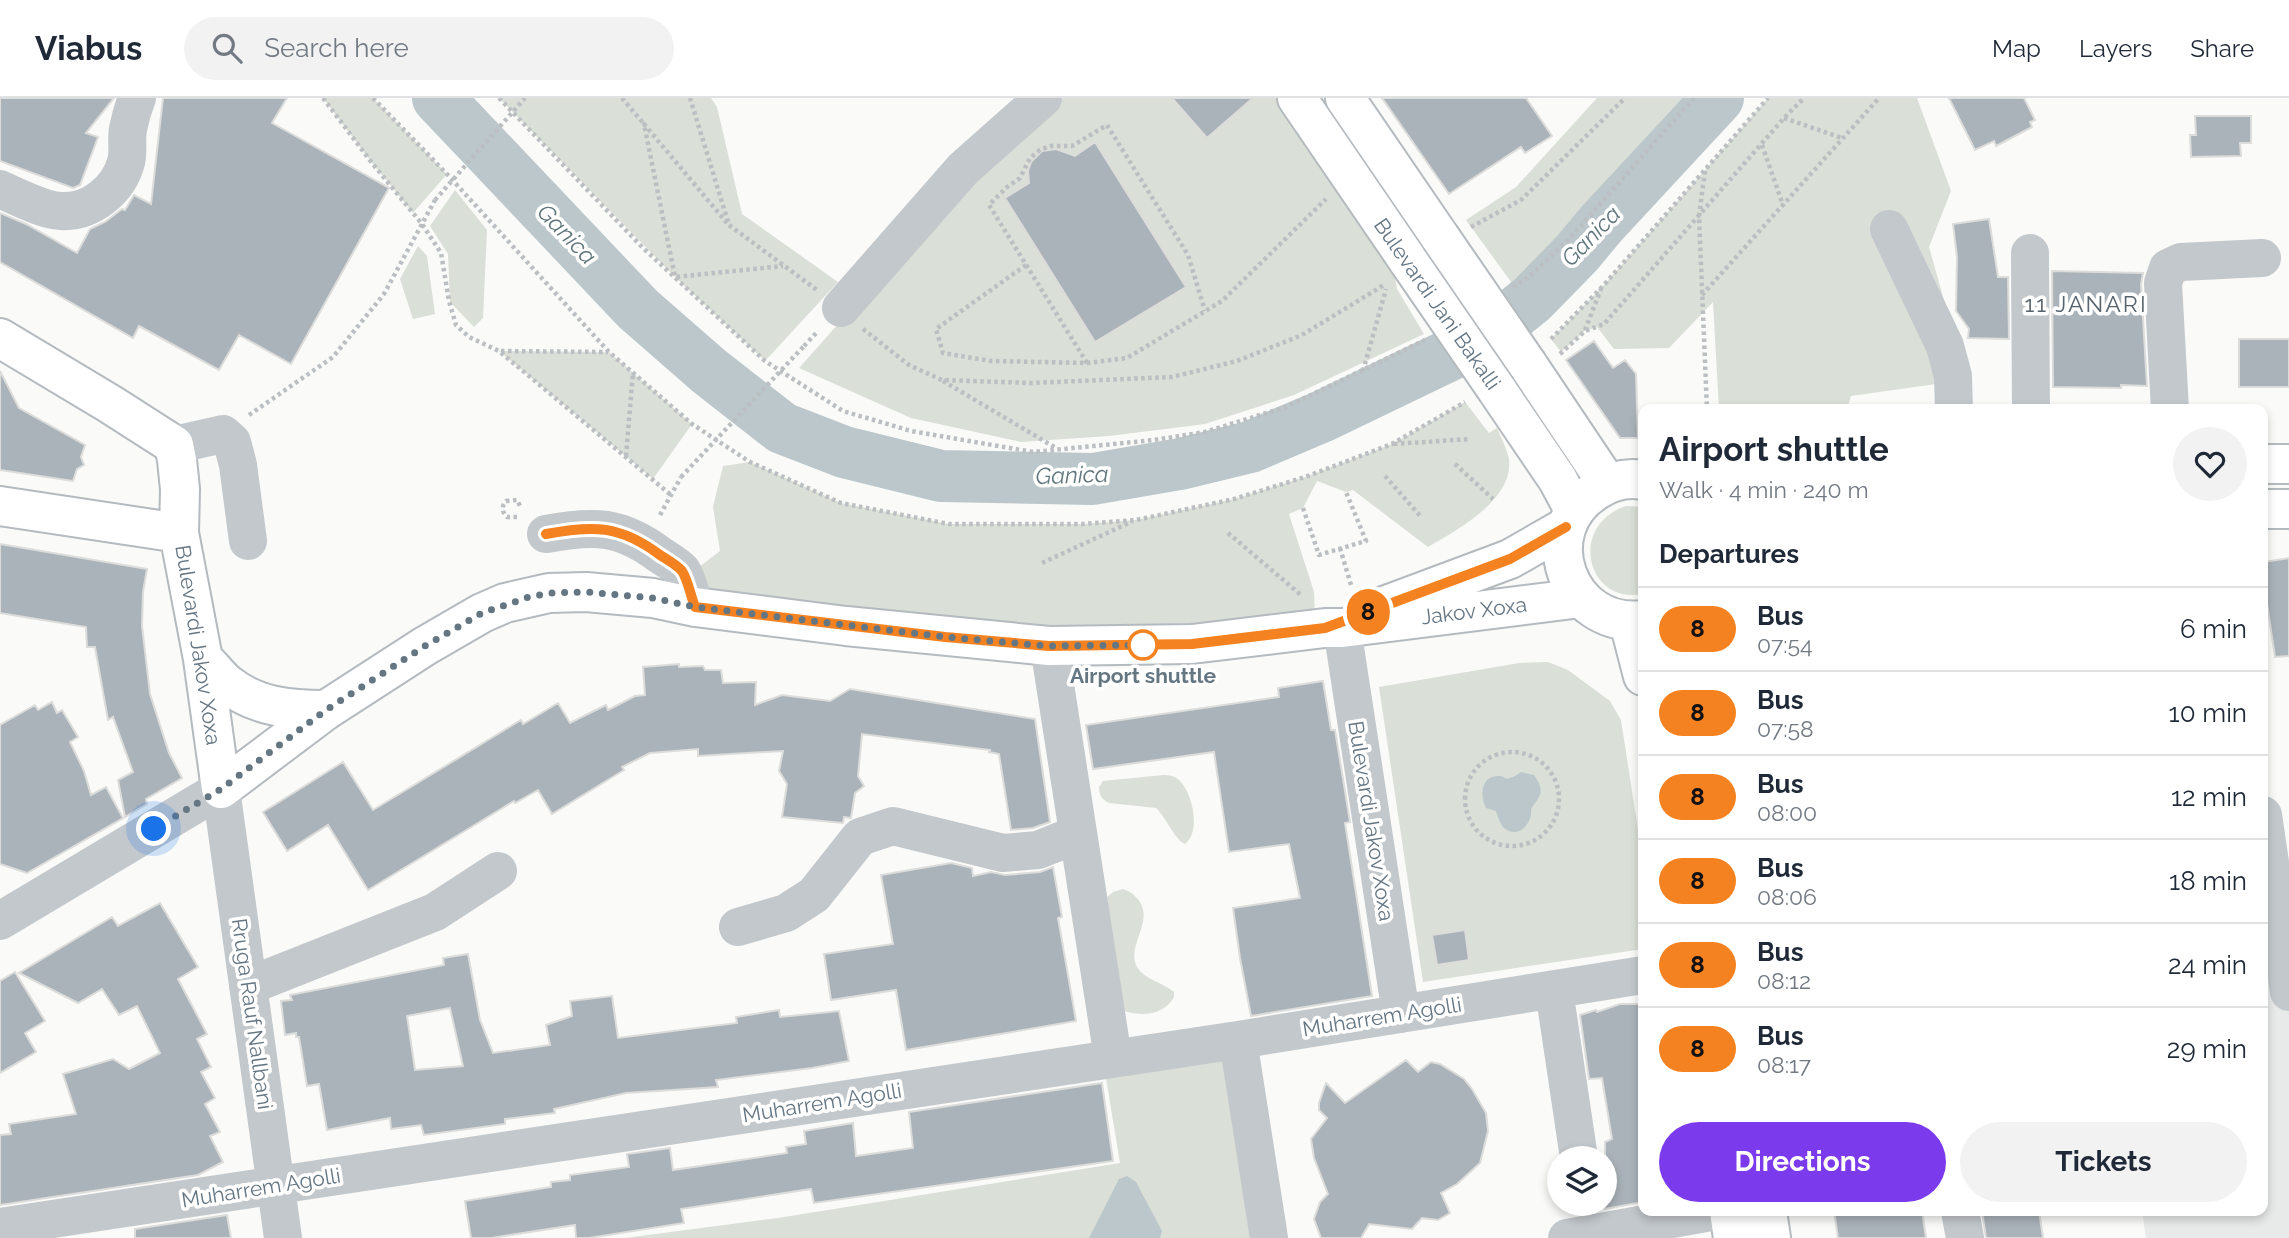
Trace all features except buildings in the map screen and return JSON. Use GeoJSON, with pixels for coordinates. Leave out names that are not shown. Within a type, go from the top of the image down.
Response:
{"type":"FeatureCollection","features":[{"type":"Feature","properties":{"kind":"main road","name":"Bulevardi Jani Bakalli"},"geometry":{"type":"LineString","coordinates":[[1345,98],[1440,237],[1535,356],[1625,482]]}},
{"type":"Feature","properties":{"kind":"main road","name":"Bulevardi Jani Bakalli"},"geometry":{"type":"LineString","coordinates":[[1302,100],[1352,180],[1400,269],[1486,393],[1558,480],[1570,519]]}},
{"type":"Feature","properties":{"kind":"main road"},"geometry":{"type":"LineString","coordinates":[[0,338],[174,445]]}},
{"type":"Feature","properties":{"kind":"main road","name":"Bulevardi Jakov Xoxa"},"geometry":{"type":"LineString","coordinates":[[174,445],[180,489],[179,533],[203,659],[221,789]]}},
{"type":"Feature","properties":{"kind":"main road"},"geometry":{"type":"LineString","coordinates":[[2268,464],[2289,464]]}},
{"type":"Feature","properties":{"kind":"main road","name":"Jakov Xoxa"},"geometry":{"type":"LineString","coordinates":[[1334,628],[1510,559],[1570,519],[1587,496],[1625,482]]}},
{"type":"Feature","properties":{"kind":"main road"},"geometry":{"type":"LineString","coordinates":[[0,506],[179,533]]}},
{"type":"Feature","properties":{"kind":"main road"},"geometry":{"type":"LineString","coordinates":[[2268,509],[2289,509]]}},
{"type":"Feature","properties":{"kind":"main road"},"geometry":{"type":"LineString","coordinates":[[1570,519],[1563,546],[1563,560],[1570,582],[1581,598],[1603,614],[1636,621]]}},
{"type":"Feature","properties":{"kind":"main road","name":"Jakov Xoxa"},"geometry":{"type":"LineString","coordinates":[[326,710],[482,613],[505,603],[550,593],[586,592],[653,598],[695,607],[945,637],[1049,646],[1192,644],[1581,598]]}},
{"type":"Feature","properties":{"kind":"main road"},"geometry":{"type":"LineString","coordinates":[[203,659],[227,684],[258,701],[292,710],[326,710]]}},
{"type":"Feature","properties":{"kind":"main road"},"geometry":{"type":"LineString","coordinates":[[221,789],[326,710]]}},
{"type":"Feature","properties":{"kind":"main road"},"geometry":{"type":"LineString","coordinates":[[1730,1216],[1733,1238]]}},
{"type":"Feature","properties":{"kind":"main road"},"geometry":{"type":"LineString","coordinates":[[1768,1216],[1771,1238]]}},
{"type":"Feature","properties":{"kind":"street"},"geometry":{"type":"LineString","coordinates":[[0,189],[61,211],[81,208],[101,198],[117,184],[127,161],[128,130],[137,98]]}},
{"type":"Feature","properties":{"kind":"street"},"geometry":{"type":"LineString","coordinates":[[841,308],[963,169],[1043,98]]}},
{"type":"Feature","properties":{"kind":"street"},"geometry":{"type":"LineString","coordinates":[[1889,229],[1945,346],[1952,376],[1954,404]]}},
{"type":"Feature","properties":{"kind":"street"},"geometry":{"type":"LineString","coordinates":[[2030,253],[2031,404]]}},
{"type":"Feature","properties":{"kind":"street"},"geometry":{"type":"LineString","coordinates":[[2171,404],[2163,283],[2168,268],[2181,262],[2262,258]]}},
{"type":"Feature","properties":{"kind":"street"},"geometry":{"type":"LineString","coordinates":[[174,445],[223,434],[232,442],[238,465],[248,541]]}},
{"type":"Feature","properties":{"kind":"street"},"geometry":{"type":"LineString","coordinates":[[535,523],[600,529],[644,542],[682,571],[695,607]]}},
{"type":"Feature","properties":{"kind":"street","name":"Bulevardi Jakov Xoxa"},"geometry":{"type":"LineString","coordinates":[[1334,628],[1401,1014]]}},
{"type":"Feature","properties":{"kind":"street"},"geometry":{"type":"LineString","coordinates":[[1049,646],[1113,1058]]}},
{"type":"Feature","properties":{"kind":"street"},"geometry":{"type":"LineString","coordinates":[[0,921],[221,789]]}},
{"type":"Feature","properties":{"kind":"street","name":"Rruga Rauf Nallbani"},"geometry":{"type":"LineString","coordinates":[[221,789],[284,1238]]}},
{"type":"Feature","properties":{"kind":"street"},"geometry":{"type":"LineString","coordinates":[[738,927],[786,913],[814,895],[860,837],[893,826],[1003,853],[1038,850],[1077,834]]}},
{"type":"Feature","properties":{"kind":"street"},"geometry":{"type":"LineString","coordinates":[[2268,861],[2289,992]]}},
{"type":"Feature","properties":{"kind":"street"},"geometry":{"type":"LineString","coordinates":[[248,986],[435,912],[498,871]]}},
{"type":"Feature","properties":{"kind":"street","name":"Muharrem Agolli"},"geometry":{"type":"LineString","coordinates":[[0,1227],[1238,1040],[1638,976]]}},
{"type":"Feature","properties":{"kind":"street"},"geometry":{"type":"LineString","coordinates":[[1554,990],[1577,1146]]}},
{"type":"Feature","properties":{"kind":"street"},"geometry":{"type":"LineString","coordinates":[[1238,1040],[1269,1238]]}},
{"type":"Feature","properties":{"kind":"street"},"geometry":{"type":"LineString","coordinates":[[1584,1228],[1678,1216]]}},
{"type":"Feature","properties":{"kind":"street"},"geometry":{"type":"LineString","coordinates":[[1961,1216],[1965,1238]]}},
{"type":"Feature","properties":{"kind":"path"},"geometry":{"type":"LineString","coordinates":[[323,98],[422,224],[441,253],[456,325],[469,337],[499,351],[671,495]]}},
{"type":"Feature","properties":{"kind":"path"},"geometry":{"type":"LineString","coordinates":[[373,98],[447,174],[609,352],[692,424],[750,462],[841,503],[950,524],[1083,524],[1136,520],[1234,499],[1305,477],[1392,444],[1486,393]]}},
{"type":"Feature","properties":{"kind":"path"},"geometry":{"type":"LineString","coordinates":[[499,98],[642,247],[765,361],[843,411],[924,433],[1033,452],[1205,432],[1286,407],[1429,338]]}},
{"type":"Feature","properties":{"kind":"path"},"geometry":{"type":"LineString","coordinates":[[223,434],[333,358],[384,294],[435,200],[525,98]]}},
{"type":"Feature","properties":{"kind":"path"},"geometry":{"type":"LineString","coordinates":[[622,98],[729,225],[841,308],[852,321],[909,365],[942,380],[1058,449]]}},
{"type":"Feature","properties":{"kind":"path"},"geometry":{"type":"LineString","coordinates":[[690,98],[729,225]]}},
{"type":"Feature","properties":{"kind":"path"},"geometry":{"type":"LineString","coordinates":[[1440,237],[1470,228],[1521,200],[1625,98]]}},
{"type":"Feature","properties":{"kind":"path"},"geometry":{"type":"LineString","coordinates":[[1503,293],[1530,276],[1571,237],[1694,98]]}},
{"type":"Feature","properties":{"kind":"path"},"geometry":{"type":"LineString","coordinates":[[1535,356],[1602,286],[1768,98]]}},
{"type":"Feature","properties":{"kind":"path"},"geometry":{"type":"LineString","coordinates":[[1602,286],[1585,331],[1604,324],[1804,98]]}},
{"type":"Feature","properties":{"kind":"path"},"geometry":{"type":"LineString","coordinates":[[1702,295],[1879,98]]}},
{"type":"Feature","properties":{"kind":"path"},"geometry":{"type":"LineString","coordinates":[[1784,118],[1842,138]]}},
{"type":"Feature","properties":{"kind":"path"},"geometry":{"type":"LineString","coordinates":[[644,124],[675,277]]}},
{"type":"Feature","properties":{"kind":"path"},"geometry":{"type":"LineString","coordinates":[[1087,363],[989,205],[1020,178],[1031,158],[1040,150],[1050,146],[1072,146],[1107,125],[1188,255],[1205,311]]}},
{"type":"Feature","properties":{"kind":"path"},"geometry":{"type":"LineString","coordinates":[[1762,144],[1783,205]]}},
{"type":"Feature","properties":{"kind":"path"},"geometry":{"type":"LineString","coordinates":[[1705,170],[1699,216],[1707,404]]}},
{"type":"Feature","properties":{"kind":"path"},"geometry":{"type":"LineString","coordinates":[[1026,265],[936,329],[943,353],[991,360],[1087,363],[1127,358],[1222,301],[1330,196],[1352,180]]}},
{"type":"Feature","properties":{"kind":"path"},"geometry":{"type":"LineString","coordinates":[[675,277],[784,265]]}},
{"type":"Feature","properties":{"kind":"path"},"geometry":{"type":"LineString","coordinates":[[942,380],[1031,383],[1172,377],[1237,361],[1302,335],[1400,275],[1400,269]]}},
{"type":"Feature","properties":{"kind":"path"},"geometry":{"type":"LineString","coordinates":[[1363,372],[1400,269]]}},
{"type":"Feature","properties":{"kind":"path"},"geometry":{"type":"LineString","coordinates":[[644,542],[681,477],[804,346]]}},
{"type":"Feature","properties":{"kind":"path"},"geometry":{"type":"LineString","coordinates":[[499,351],[609,352]]}},
{"type":"Feature","properties":{"kind":"path"},"geometry":{"type":"LineString","coordinates":[[626,457],[633,372]]}},
{"type":"Feature","properties":{"kind":"path"},"geometry":{"type":"LineString","coordinates":[[1392,444],[1469,439]]}},
{"type":"Feature","properties":{"kind":"path"},"geometry":{"type":"LineString","coordinates":[[1455,464],[1493,499]]}},
{"type":"Feature","properties":{"kind":"path"},"geometry":{"type":"LineString","coordinates":[[1385,476],[1422,518]]}},
{"type":"Feature","properties":{"kind":"path"},"geometry":{"type":"LineString","coordinates":[[1303,508],[1319,555],[1366,541],[1346,492]]}},
{"type":"Feature","properties":{"kind":"path"},"geometry":{"type":"LineString","coordinates":[[520,506],[517,500],[509,499],[503,504],[502,511],[511,519],[535,523]]}},
{"type":"Feature","properties":{"kind":"path"},"geometry":{"type":"LineString","coordinates":[[1042,563],[1136,520]]}},
{"type":"Feature","properties":{"kind":"path"},"geometry":{"type":"LineString","coordinates":[[1228,533],[1301,595]]}},
{"type":"Feature","properties":{"kind":"path"},"geometry":{"type":"LineString","coordinates":[[1340,548],[1351,585]]}},
{"type":"Feature","properties":{"kind":"path"},"geometry":{"type":"LineString","coordinates":[[1516,752],[1540,762],[1550,771],[1559,796],[1558,809],[1546,832],[1535,841],[1510,847],[1485,838],[1475,829],[1466,811],[1465,792],[1471,776],[1479,765],[1502,753],[1516,752]]}},
{"type":"Feature","properties":{"kind":"shaded area"},"geometry":{"type":"Polygon","coordinates":[[[323,98],[373,98],[447,174],[413,213],[372,163],[323,98]]]}},
{"type":"Feature","properties":{"kind":"shaded area"},"geometry":{"type":"Polygon","coordinates":[[[499,98],[711,98],[717,107],[742,214],[838,282],[765,361],[675,277],[499,98]]]}},
{"type":"Feature","properties":{"kind":"shaded area"},"geometry":{"type":"Polygon","coordinates":[[[1063,98],[1287,98],[1391,255],[1397,289],[1424,334],[1294,395],[1205,424],[1109,436],[1021,442],[911,418],[799,368],[969,177],[1063,98]]]}},
{"type":"Feature","properties":{"kind":"shaded area"},"geometry":{"type":"Polygon","coordinates":[[[1597,98],[1694,98],[1571,237],[1530,276],[1514,286],[1466,220],[1516,187],[1597,98]]]}},
{"type":"Feature","properties":{"kind":"shaded area"},"geometry":{"type":"Polygon","coordinates":[[[1768,98],[1917,98],[1951,191],[1929,247],[1961,360],[1936,384],[1851,396],[1849,404],[1719,404],[1713,302],[1669,348],[1614,349],[1597,327],[1585,331],[1561,352],[1551,339],[1603,286],[1768,98]]]}},
{"type":"Feature","properties":{"kind":"shaded area"},"geometry":{"type":"Polygon","coordinates":[[[455,190],[487,230],[483,318],[474,327],[450,302],[448,254],[430,226],[455,190]]]}},
{"type":"Feature","properties":{"kind":"shaded area"},"geometry":{"type":"Polygon","coordinates":[[[418,246],[427,256],[435,314],[413,319],[400,279],[418,246]]]}},
{"type":"Feature","properties":{"kind":"shaded area"},"geometry":{"type":"Polygon","coordinates":[[[499,351],[609,352],[692,424],[653,479],[499,351]]]}},
{"type":"Feature","properties":{"kind":"shaded area"},"geometry":{"type":"Polygon","coordinates":[[[1465,402],[1489,433],[1497,428],[1509,459],[1508,474],[1503,488],[1493,500],[1454,532],[1428,547],[1353,490],[1346,492],[1317,481],[1303,508],[1289,514],[1314,592],[1315,621],[1053,639],[700,600],[695,570],[720,551],[713,507],[723,466],[750,462],[841,503],[949,524],[1083,524],[1136,520],[1234,499],[1305,477],[1392,444],[1465,402]]]}},
{"type":"Feature","properties":{"kind":"shaded area"},"geometry":{"type":"Polygon","coordinates":[[[1626,506],[1638,507],[1638,594],[1624,594],[1608,588],[1597,576],[1591,561],[1591,545],[1596,529],[1608,516],[1626,506]]]}},
{"type":"Feature","properties":{"kind":"shaded area"},"geometry":{"type":"Polygon","coordinates":[[[1548,662],[1568,670],[1610,701],[1621,720],[1638,830],[1638,950],[1423,982],[1379,687],[1519,663],[1548,662]]]}},
{"type":"Feature","properties":{"kind":"shaded area"},"geometry":{"type":"Polygon","coordinates":[[[1521,772],[1534,775],[1541,790],[1531,809],[1530,820],[1524,828],[1514,832],[1504,828],[1496,811],[1486,808],[1482,793],[1488,779],[1499,776],[1508,778],[1521,772]]]}},
{"type":"Feature","properties":{"kind":"shaded area"},"geometry":{"type":"Polygon","coordinates":[[[1163,775],[1179,780],[1191,803],[1193,831],[1185,844],[1177,838],[1156,808],[1109,803],[1103,799],[1100,792],[1099,787],[1103,781],[1163,775]]]}},
{"type":"Feature","properties":{"kind":"shaded area"},"geometry":{"type":"Polygon","coordinates":[[[1123,889],[1136,897],[1143,910],[1142,927],[1135,951],[1137,967],[1145,975],[1174,992],[1174,997],[1165,1008],[1152,1013],[1124,1011],[1107,897],[1123,889]]]}},
{"type":"Feature","properties":{"kind":"shaded area"},"geometry":{"type":"Polygon","coordinates":[[[2289,918],[2289,1238],[2146,1238],[2143,1216],[2268,1216],[2268,921],[2289,918]]]}},
{"type":"Feature","properties":{"kind":"shaded area"},"geometry":{"type":"Polygon","coordinates":[[[1247,1044],[1277,1238],[625,1238],[778,1218],[1120,1163],[1104,1066],[1247,1044]]]}},
{"type":"Feature","properties":{"kind":"shaded area"},"geometry":{"type":"Polygon","coordinates":[[[1127,1176],[1136,1182],[1162,1231],[1160,1238],[1089,1238],[1119,1179],[1127,1176]]]}},
{"type":"Feature","properties":{"kind":"waterway","name":"Ganica"},"geometry":{"type":"LineString","coordinates":[[438,98],[638,309],[709,371],[782,428],[844,452],[941,476],[1093,479],[1180,464],[1250,447],[1323,416],[1483,339],[1532,299],[1577,253],[1718,98]]}},
{"type":"Feature","properties":{"kind":"bus line","name":"8"},"geometry":{"type":"LineString","coordinates":[[546,534],[580,528],[600,529],[644,542],[682,571],[695,607],[945,637],[1049,646],[1192,644],[1325,628],[1510,559],[1566,527]]}},
{"type":"Feature","properties":{"kind":"place","name":"Airport shuttle"},"geometry":{"type":"Point","coordinates":[1143,645]}},
{"type":"Feature","properties":{"kind":"district","name":"11 JANARI"},"geometry":{"type":"Point","coordinates":[2086,304]}},
{"type":"Feature","properties":{"kind":"route"},"geometry":{"type":"LineString","coordinates":[[154,829],[221,789],[326,710],[425,646],[505,603],[550,593],[586,592],[653,598],[695,607],[945,637],[1049,646],[1143,645]]}}]}
